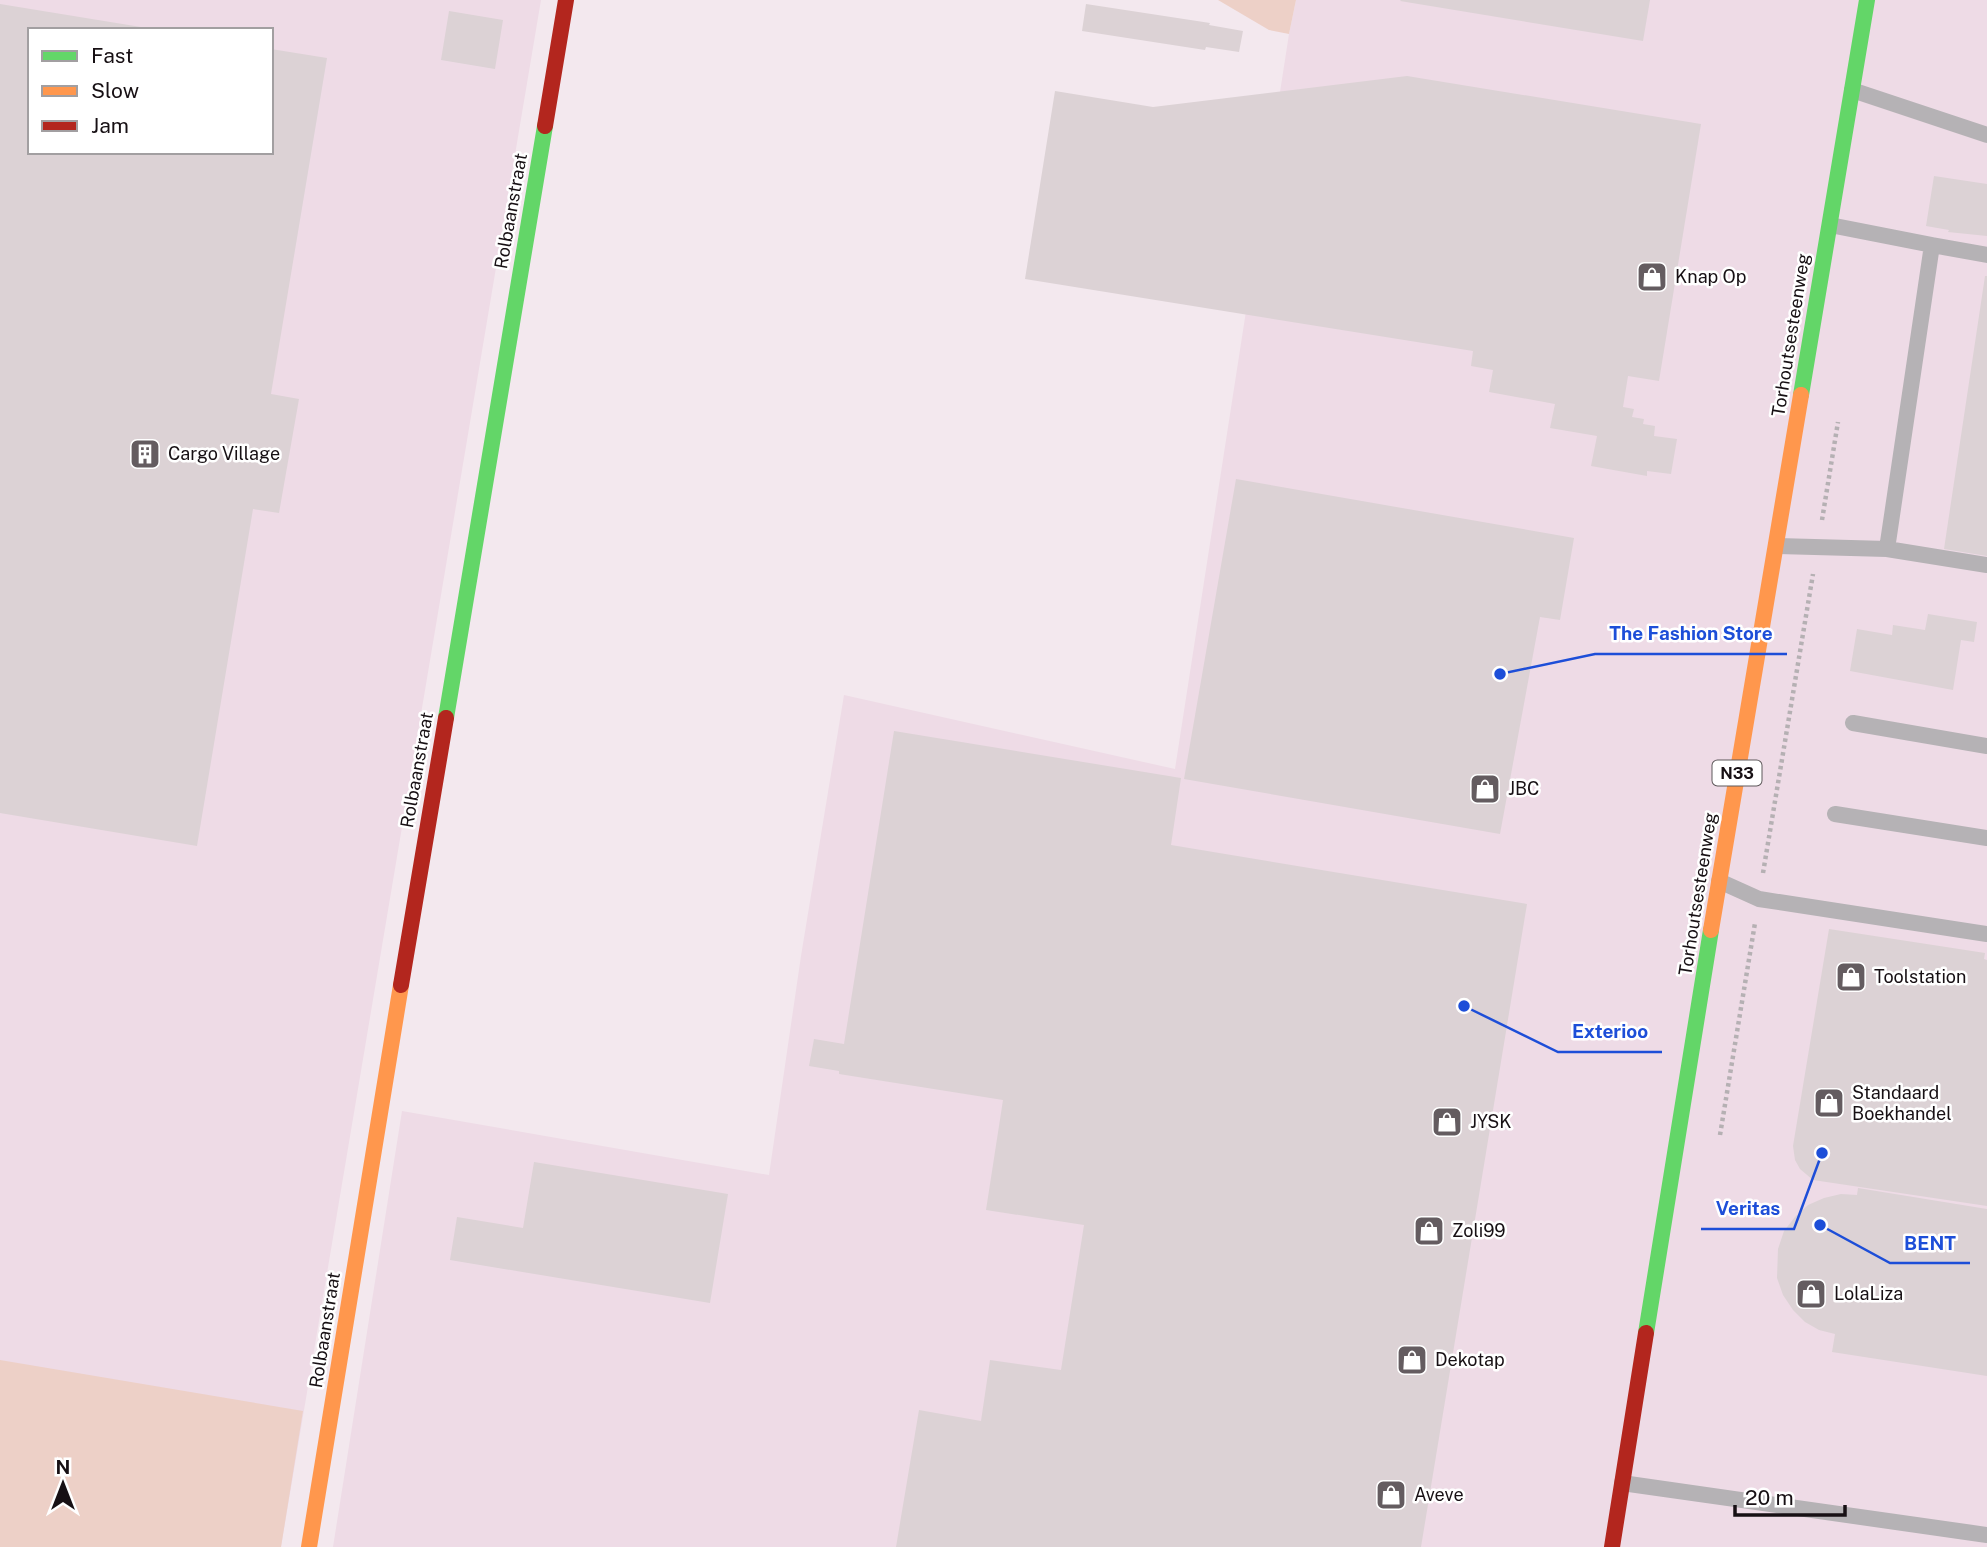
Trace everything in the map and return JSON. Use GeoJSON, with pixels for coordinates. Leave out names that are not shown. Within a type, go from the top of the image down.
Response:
{"type":"FeatureCollection","features":[{"type":"Feature","properties":{"kind":"main road","name":"Rolbaanstraat"},"geometry":{"type":"LineString","coordinates":[[309,1547],[566,0]]}},
{"type":"Feature","properties":{"kind":"main road","name":"Torhoutsesteenweg"},"geometry":{"type":"LineString","coordinates":[[1612,1547],[1719,881],[1867,0]]}},
{"type":"Feature","properties":{"kind":"lane"},"geometry":{"type":"LineString","coordinates":[[1852,90],[1987,135]]}},
{"type":"Feature","properties":{"kind":"lane"},"geometry":{"type":"LineString","coordinates":[[1829,225],[1987,255]]}},
{"type":"Feature","properties":{"kind":"lane"},"geometry":{"type":"LineString","coordinates":[[1887,549],[1932,245]]}},
{"type":"Feature","properties":{"kind":"lane"},"geometry":{"type":"LineString","coordinates":[[1776,546],[1887,549],[1987,565]]}},
{"type":"Feature","properties":{"kind":"lane"},"geometry":{"type":"LineString","coordinates":[[1853,723],[1987,746]]}},
{"type":"Feature","properties":{"kind":"lane"},"geometry":{"type":"LineString","coordinates":[[1835,814],[1987,838]]}},
{"type":"Feature","properties":{"kind":"lane"},"geometry":{"type":"LineString","coordinates":[[1719,881],[1759,899],[1987,934]]}},
{"type":"Feature","properties":{"kind":"lane"},"geometry":{"type":"LineString","coordinates":[[1622,1483],[1987,1535]]}},
{"type":"Feature","properties":{"kind":"path"},"geometry":{"type":"LineString","coordinates":[[1718,1146],[1840,411]]}},
{"type":"Feature","properties":{"kind":"shaded area"},"geometry":{"type":"Polygon","coordinates":[[[0,0],[541,0],[281,1547],[0,1547],[0,0]]]}},
{"type":"Feature","properties":{"kind":"shaded area"},"geometry":{"type":"Polygon","coordinates":[[[1218,0],[1296,0],[1289,34],[1269,30],[1218,0]]]}},
{"type":"Feature","properties":{"kind":"shaded area"},"geometry":{"type":"Polygon","coordinates":[[[1296,0],[1987,0],[1987,1547],[333,1547],[402,1111],[769,1175],[801,956],[844,695],[1175,769],[1296,0]]]}},
{"type":"Feature","properties":{"kind":"shaded area"},"geometry":{"type":"Polygon","coordinates":[[[0,1360],[303,1411],[281,1547],[0,1547],[0,1360]]]}},
{"type":"Feature","properties":{"kind":"building"},"geometry":{"type":"Polygon","coordinates":[[[1401,0],[1650,0],[1643,41],[1401,0]]]}},
{"type":"Feature","properties":{"kind":"building","name":"Cargo Village"},"geometry":{"type":"Polygon","coordinates":[[[0,4],[147,28],[28,28],[28,154],[273,154],[273,49],[327,58],[271,394],[299,399],[279,513],[253,509],[197,846],[0,813],[0,4]]]}},
{"type":"Feature","properties":{"kind":"building"},"geometry":{"type":"Polygon","coordinates":[[[1086,4],[1210,23],[1209,25],[1243,31],[1239,52],[1206,47],[1205,50],[1082,31],[1086,4]]]}},
{"type":"Feature","properties":{"kind":"building"},"geometry":{"type":"Polygon","coordinates":[[[449,11],[503,20],[495,69],[441,60],[449,11]]]}},
{"type":"Feature","properties":{"kind":"building"},"geometry":{"type":"Polygon","coordinates":[[[1407,76],[1701,124],[1659,381],[1628,376],[1623,407],[1634,409],[1632,417],[1644,419],[1643,424],[1655,426],[1654,436],[1677,439],[1671,474],[1647,471],[1647,476],[1591,466],[1597,436],[1550,428],[1555,404],[1489,392],[1493,370],[1471,366],[1473,351],[1025,279],[1055,91],[1153,107],[1407,76]]]}},
{"type":"Feature","properties":{"kind":"building"},"geometry":{"type":"Polygon","coordinates":[[[1934,176],[1987,184],[1987,236],[1948,232],[1949,230],[1926,226],[1934,176]]]}},
{"type":"Feature","properties":{"kind":"building"},"geometry":{"type":"Polygon","coordinates":[[[1987,276],[1987,556],[1944,549],[1987,276]]]}},
{"type":"Feature","properties":{"kind":"building"},"geometry":{"type":"Polygon","coordinates":[[[1236,479],[1574,538],[1560,620],[1540,617],[1500,834],[1184,779],[1236,479]]]}},
{"type":"Feature","properties":{"kind":"building"},"geometry":{"type":"Polygon","coordinates":[[[1928,614],[1977,622],[1974,642],[1961,640],[1953,690],[1850,671],[1857,629],[1892,635],[1893,625],[1925,630],[1928,614]]]}},
{"type":"Feature","properties":{"kind":"building"},"geometry":{"type":"Polygon","coordinates":[[[894,731],[1181,778],[1171,845],[1527,904],[1421,1547],[896,1547],[919,1410],[981,1421],[990,1360],[1061,1370],[1084,1225],[986,1210],[1003,1100],[839,1074],[839,1071],[809,1066],[814,1039],[844,1044],[894,731]]]}},
{"type":"Feature","properties":{"kind":"building"},"geometry":{"type":"Polygon","coordinates":[[[1829,929],[1985,953],[1987,1206],[1813,1180],[1800,1169],[1795,1160],[1793,1146],[1829,929]]]}},
{"type":"Feature","properties":{"kind":"building"},"geometry":{"type":"Polygon","coordinates":[[[534,1162],[728,1194],[710,1303],[450,1260],[457,1217],[523,1228],[534,1162]]]}},
{"type":"Feature","properties":{"kind":"building"},"geometry":{"type":"Polygon","coordinates":[[[1858,1188],[1987,1209],[1987,1376],[1832,1352],[1835,1334],[1819,1330],[1805,1322],[1793,1310],[1783,1295],[1777,1278],[1778,1249],[1784,1231],[1808,1205],[1841,1194],[1857,1195],[1858,1188]]]}},
{"type":"Feature","properties":{"kind":"traffic: fast"},"geometry":{"type":"LineString","coordinates":[[1801,395],[1867,0]]}},
{"type":"Feature","properties":{"kind":"traffic: fast"},"geometry":{"type":"LineString","coordinates":[[446,718],[545,126]]}},
{"type":"Feature","properties":{"kind":"traffic: fast"},"geometry":{"type":"LineString","coordinates":[[1646,1333],[1711,930]]}},
{"type":"Feature","properties":{"kind":"traffic: slow"},"geometry":{"type":"LineString","coordinates":[[1711,930],[1801,395]]}},
{"type":"Feature","properties":{"kind":"traffic: slow"},"geometry":{"type":"LineString","coordinates":[[309,1547],[401,985]]}},
{"type":"Feature","properties":{"kind":"traffic: jam"},"geometry":{"type":"LineString","coordinates":[[545,126],[566,0]]}},
{"type":"Feature","properties":{"kind":"traffic: jam"},"geometry":{"type":"LineString","coordinates":[[401,985],[446,718]]}},
{"type":"Feature","properties":{"kind":"traffic: jam"},"geometry":{"type":"LineString","coordinates":[[1612,1547],[1646,1333]]}},
{"type":"Feature","properties":{"kind":"place","name":"Knap Op"},"geometry":{"type":"Point","coordinates":[1652,277]}},
{"type":"Feature","properties":{"kind":"place","name":"Cargo Village"},"geometry":{"type":"Point","coordinates":[145,454]}},
{"type":"Feature","properties":{"kind":"place","name":"The Fashion Store"},"geometry":{"type":"Point","coordinates":[1500,674]}},
{"type":"Feature","properties":{"kind":"place","name":"JBC"},"geometry":{"type":"Point","coordinates":[1485,789]}},
{"type":"Feature","properties":{"kind":"place","name":"Toolstation"},"geometry":{"type":"Point","coordinates":[1851,977]}},
{"type":"Feature","properties":{"kind":"place","name":"Exterioo"},"geometry":{"type":"Point","coordinates":[1464,1006]}},
{"type":"Feature","properties":{"kind":"place","name":"Standaard Boekhandel"},"geometry":{"type":"Point","coordinates":[1829,1103]}},
{"type":"Feature","properties":{"kind":"place","name":"JYSK"},"geometry":{"type":"Point","coordinates":[1447,1122]}},
{"type":"Feature","properties":{"kind":"place","name":"Veritas"},"geometry":{"type":"Point","coordinates":[1822,1153]}},
{"type":"Feature","properties":{"kind":"place","name":"BENT"},"geometry":{"type":"Point","coordinates":[1820,1225]}},
{"type":"Feature","properties":{"kind":"place","name":"Zoli99"},"geometry":{"type":"Point","coordinates":[1429,1231]}},
{"type":"Feature","properties":{"kind":"place","name":"LolaLiza"},"geometry":{"type":"Point","coordinates":[1811,1294]}},
{"type":"Feature","properties":{"kind":"place","name":"Dekotap"},"geometry":{"type":"Point","coordinates":[1412,1360]}},
{"type":"Feature","properties":{"kind":"place","name":"Aveve"},"geometry":{"type":"Point","coordinates":[1391,1495]}}]}
